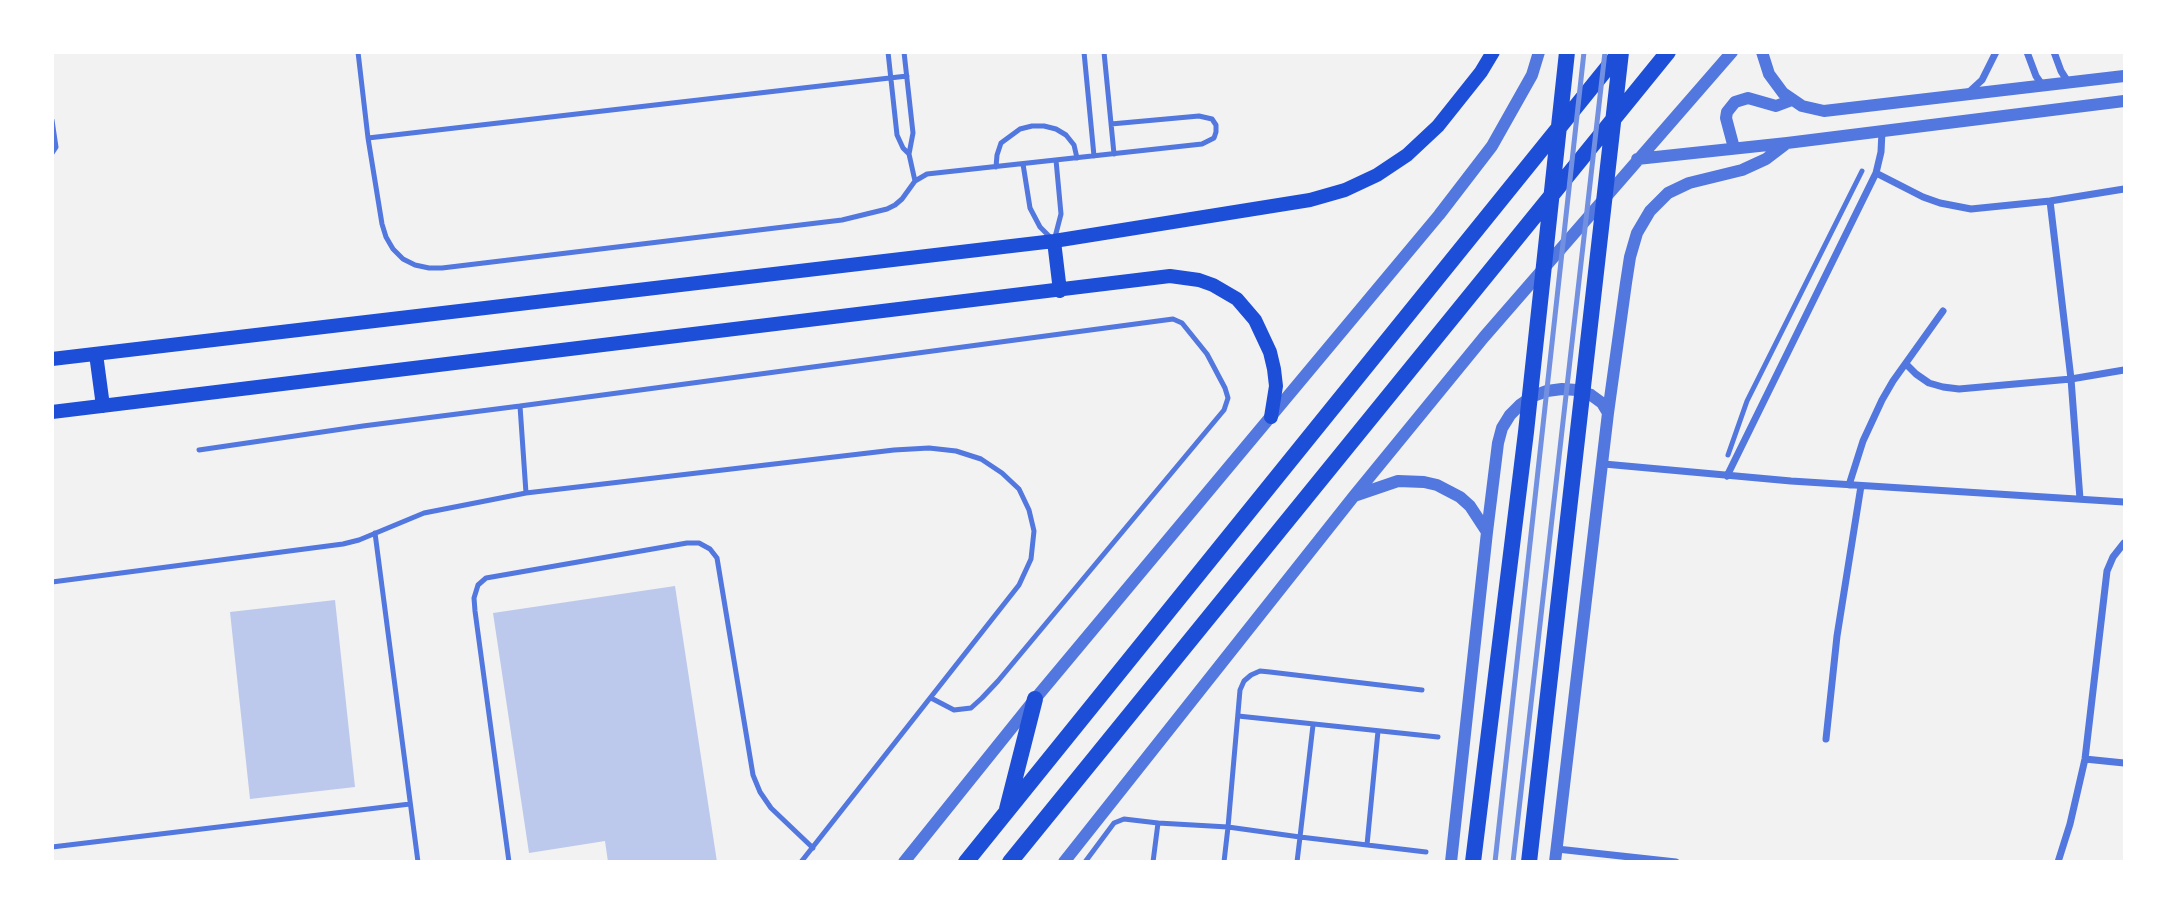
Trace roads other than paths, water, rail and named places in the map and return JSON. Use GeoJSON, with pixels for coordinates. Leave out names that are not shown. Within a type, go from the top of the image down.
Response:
{"type":"FeatureCollection","features":[{"type":"Feature","properties":{"kind":"main road"},"geometry":{"type":"LineString","coordinates":[[52,359],[1054,241],[1310,200],[1345,190],[1377,175],[1407,155],[1438,126],[1481,72],[1493,52]]}},
{"type":"Feature","properties":{"kind":"main road"},"geometry":{"type":"LineString","coordinates":[[1473,862],[1567,52]]}},
{"type":"Feature","properties":{"kind":"main road"},"geometry":{"type":"LineString","coordinates":[[1529,862],[1621,52]]}},
{"type":"Feature","properties":{"kind":"main road"},"geometry":{"type":"LineString","coordinates":[[966,862],[1621,52]]}},
{"type":"Feature","properties":{"kind":"main road"},"geometry":{"type":"LineString","coordinates":[[1010,862],[1668,52]]}},
{"type":"Feature","properties":{"kind":"main road"},"geometry":{"type":"LineString","coordinates":[[1054,241],[1060,291]]}},
{"type":"Feature","properties":{"kind":"main road"},"geometry":{"type":"LineString","coordinates":[[52,412],[1170,276],[1199,280],[1226,291],[1237,299],[1255,320],[1270,352],[1276,386],[1271,417]]}},
{"type":"Feature","properties":{"kind":"main road"},"geometry":{"type":"LineString","coordinates":[[96,354],[103,406]]}},
{"type":"Feature","properties":{"kind":"main road"},"geometry":{"type":"LineString","coordinates":[[1005,814],[1035,699]]}},
{"type":"Feature","properties":{"kind":"street"},"geometry":{"type":"LineString","coordinates":[[904,862],[1035,699],[1439,215],[1492,146],[1532,75],[1539,52]]}},
{"type":"Feature","properties":{"kind":"street"},"geometry":{"type":"LineString","coordinates":[[1064,862],[1354,496],[1484,337],[1732,52]]}},
{"type":"Feature","properties":{"kind":"street"},"geometry":{"type":"LineString","coordinates":[[1762,52],[1769,74],[1783,93],[1802,106],[1824,111],[2124,76]]}},
{"type":"Feature","properties":{"kind":"street"},"geometry":{"type":"LineString","coordinates":[[1959,97],[1982,80],[1996,52]]}},
{"type":"Feature","properties":{"kind":"street"},"geometry":{"type":"LineString","coordinates":[[2027,52],[2043,87]]}},
{"type":"Feature","properties":{"kind":"street"},"geometry":{"type":"LineString","coordinates":[[2054,52],[2068,82]]}},
{"type":"Feature","properties":{"kind":"street"},"geometry":{"type":"LineString","coordinates":[[1734,148],[1726,118],[1735,102],[1748,98],[1776,106],[1792,100]]}},
{"type":"Feature","properties":{"kind":"street"},"geometry":{"type":"LineString","coordinates":[[1637,159],[2124,101]]}},
{"type":"Feature","properties":{"kind":"street"},"geometry":{"type":"LineString","coordinates":[[1727,475],[1876,173],[1882,131]]}},
{"type":"Feature","properties":{"kind":"street"},"geometry":{"type":"LineString","coordinates":[[1676,862],[1556,855],[1608,413],[1630,257],[1637,233],[1650,211],[1668,193],[1689,183],[1742,170],[1766,159],[1787,143]]}},
{"type":"Feature","properties":{"kind":"street"},"geometry":{"type":"LineString","coordinates":[[1876,173],[1923,197],[1958,207],[1983,209],[2124,189]]}},
{"type":"Feature","properties":{"kind":"street"},"geometry":{"type":"LineString","coordinates":[[2050,201],[2071,379],[2080,499]]}},
{"type":"Feature","properties":{"kind":"street"},"geometry":{"type":"LineString","coordinates":[[1849,485],[1863,441],[1893,381],[1943,311]]}},
{"type":"Feature","properties":{"kind":"street"},"geometry":{"type":"LineString","coordinates":[[1906,364],[1929,383],[1959,389],[2071,379],[2124,370]]}},
{"type":"Feature","properties":{"kind":"street"},"geometry":{"type":"LineString","coordinates":[[1451,862],[1487,532],[1502,428],[1520,405],[1547,391],[1562,389],[1591,394],[1602,403],[1608,413]]}},
{"type":"Feature","properties":{"kind":"street"},"geometry":{"type":"LineString","coordinates":[[1604,464],[1861,486],[2124,502]]}},
{"type":"Feature","properties":{"kind":"street"},"geometry":{"type":"LineString","coordinates":[[1354,496],[1398,481],[1437,485],[1460,497],[1470,506],[1487,532]]}},
{"type":"Feature","properties":{"kind":"street"},"geometry":{"type":"LineString","coordinates":[[1826,739],[1837,636],[1861,486]]}},
{"type":"Feature","properties":{"kind":"street"},"geometry":{"type":"LineString","coordinates":[[2058,862],[2085,759],[2107,571],[2112,557],[2124,543]]}},
{"type":"Feature","properties":{"kind":"street"},"geometry":{"type":"LineString","coordinates":[[2085,759],[2124,763]]}},
{"type":"Feature","properties":{"kind":"lane"},"geometry":{"type":"LineString","coordinates":[[358,52],[368,138],[386,237],[403,259],[429,268],[456,267],[842,220],[895,205],[915,181],[927,174],[1202,145],[1214,138],[1216,132],[1216,125],[1206,116],[1111,124]]}},
{"type":"Feature","properties":{"kind":"lane"},"geometry":{"type":"LineString","coordinates":[[888,52],[897,135],[909,154]]}},
{"type":"Feature","properties":{"kind":"lane"},"geometry":{"type":"LineString","coordinates":[[904,52],[913,133],[909,154],[915,181]]}},
{"type":"Feature","properties":{"kind":"lane"},"geometry":{"type":"LineString","coordinates":[[1084,52],[1094,156]]}},
{"type":"Feature","properties":{"kind":"lane"},"geometry":{"type":"LineString","coordinates":[[1104,52],[1114,154]]}},
{"type":"Feature","properties":{"kind":"lane"},"geometry":{"type":"LineString","coordinates":[[368,138],[907,76]]}},
{"type":"Feature","properties":{"kind":"lane"},"geometry":{"type":"LineString","coordinates":[[52,120],[56,147],[52,153]]}},
{"type":"Feature","properties":{"kind":"lane"},"geometry":{"type":"LineString","coordinates":[[996,167],[1001,143],[1020,129],[1032,126],[1056,129],[1066,135],[1077,158]]}},
{"type":"Feature","properties":{"kind":"lane"},"geometry":{"type":"LineString","coordinates":[[1023,164],[1027,197],[1034,218],[1054,241],[1061,214],[1056,160]]}},
{"type":"Feature","properties":{"kind":"lane"},"geometry":{"type":"LineString","coordinates":[[1728,456],[1745,407],[1862,171]]}},
{"type":"Feature","properties":{"kind":"lane"},"geometry":{"type":"LineString","coordinates":[[1832,230],[1844,238]]}},
{"type":"Feature","properties":{"kind":"lane"},"geometry":{"type":"LineString","coordinates":[[200,450],[1173,319],[1182,323],[1208,354],[1225,388],[1228,398],[1224,410],[982,698],[971,708],[954,710],[931,698]]}},
{"type":"Feature","properties":{"kind":"lane"},"geometry":{"type":"LineString","coordinates":[[520,407],[526,493]]}},
{"type":"Feature","properties":{"kind":"lane"},"geometry":{"type":"LineString","coordinates":[[1745,407],[1758,412]]}},
{"type":"Feature","properties":{"kind":"lane"},"geometry":{"type":"LineString","coordinates":[[52,582],[343,544],[424,513],[526,493],[894,450],[929,448],[956,451],[981,459],[1002,473],[1018,489],[1029,510],[1034,531],[1031,558],[1018,585],[802,862]]}},
{"type":"Feature","properties":{"kind":"lane"},"geometry":{"type":"LineString","coordinates":[[375,533],[418,862]]}},
{"type":"Feature","properties":{"kind":"lane"},"geometry":{"type":"LineString","coordinates":[[509,862],[474,598],[478,585],[486,578],[687,544],[699,544],[710,549],[717,558],[753,775],[760,792],[771,808],[813,848]]}},
{"type":"Feature","properties":{"kind":"lane"},"geometry":{"type":"LineString","coordinates":[[1224,862],[1240,690],[1244,681],[1260,671],[1422,690]]}},
{"type":"Feature","properties":{"kind":"lane"},"geometry":{"type":"LineString","coordinates":[[1238,716],[1438,737]]}},
{"type":"Feature","properties":{"kind":"lane"},"geometry":{"type":"LineString","coordinates":[[1297,862],[1313,725]]}},
{"type":"Feature","properties":{"kind":"lane"},"geometry":{"type":"LineString","coordinates":[[1367,845],[1378,731]]}},
{"type":"Feature","properties":{"kind":"lane"},"geometry":{"type":"LineString","coordinates":[[52,847],[410,804]]}},
{"type":"Feature","properties":{"kind":"lane"},"geometry":{"type":"LineString","coordinates":[[1085,862],[1114,823],[1124,819],[1228,827],[1426,852]]}},
{"type":"Feature","properties":{"kind":"lane"},"geometry":{"type":"LineString","coordinates":[[1153,862],[1158,823]]}},
{"type":"Feature","properties":{"kind":"railway"},"geometry":{"type":"LineString","coordinates":[[1495,862],[1584,52]]}},
{"type":"Feature","properties":{"kind":"railway"},"geometry":{"type":"LineString","coordinates":[[1513,862],[1605,52]]}}]}
